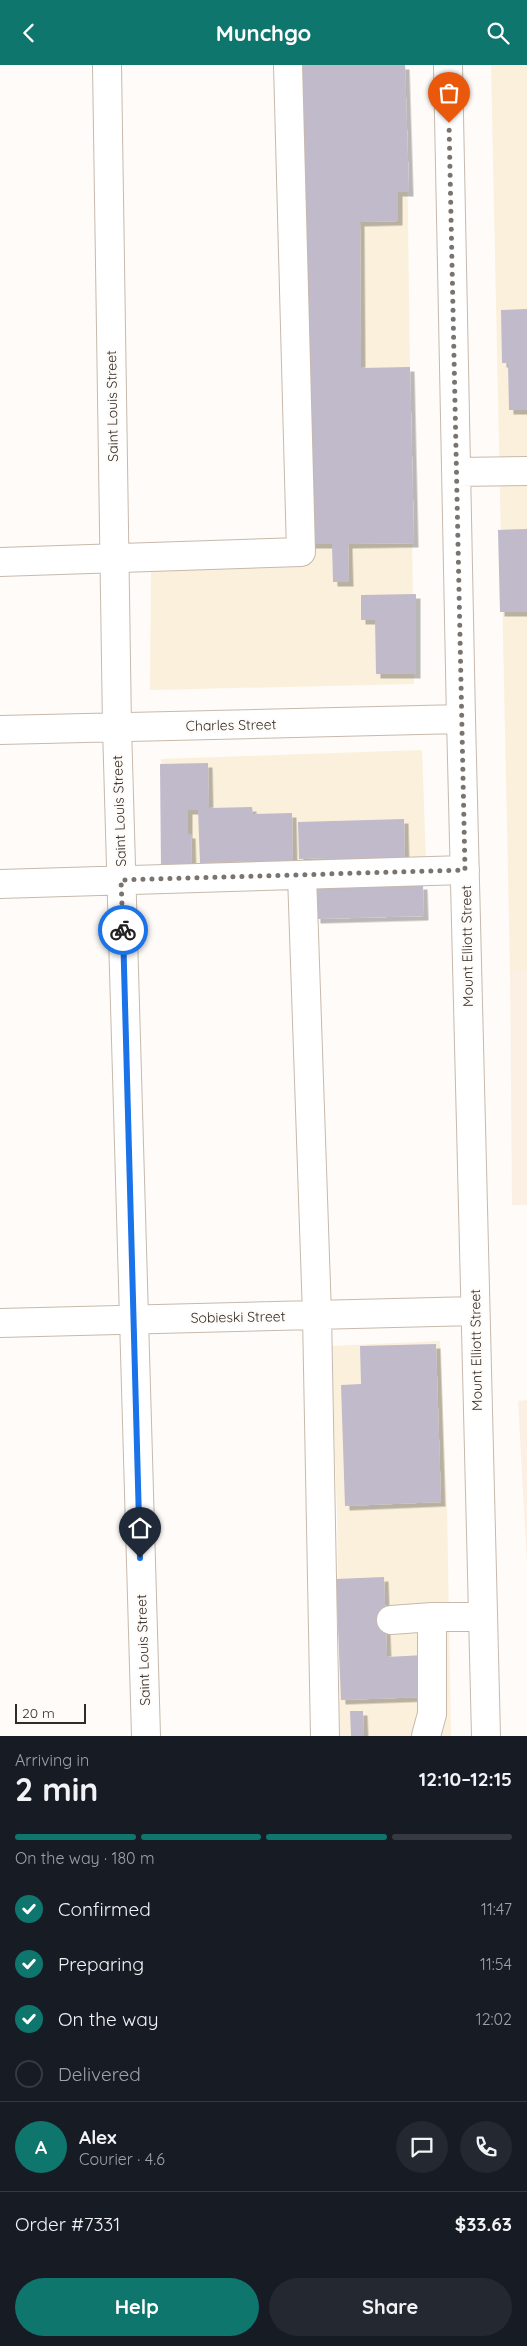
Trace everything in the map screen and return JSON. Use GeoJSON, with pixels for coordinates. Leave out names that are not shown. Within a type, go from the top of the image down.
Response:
{"type":"FeatureCollection","features":[{"type":"Feature","properties":{"kind":"street","name":"Saint Louis Street"},"geometry":{"type":"LineString","coordinates":[[106,65],[117,727],[146,1736]]}},
{"type":"Feature","properties":{"kind":"street"},"geometry":{"type":"LineString","coordinates":[[0,562],[301,552],[288,65]]}},
{"type":"Feature","properties":{"kind":"street","name":"Mount Elliott Street"},"geometry":{"type":"LineString","coordinates":[[448,65],[461,719],[486,1736]]}},
{"type":"Feature","properties":{"kind":"street"},"geometry":{"type":"LineString","coordinates":[[456,473],[527,471]]}},
{"type":"Feature","properties":{"kind":"street","name":"Charles Street"},"geometry":{"type":"LineString","coordinates":[[0,730],[461,719]]}},
{"type":"Feature","properties":{"kind":"street"},"geometry":{"type":"LineString","coordinates":[[0,884],[465,870]]}},
{"type":"Feature","properties":{"kind":"street"},"geometry":{"type":"LineString","coordinates":[[302,875],[317,1315],[325,1736]]}},
{"type":"Feature","properties":{"kind":"street","name":"Sobieski Street"},"geometry":{"type":"LineString","coordinates":[[0,1323],[475,1311]]}},
{"type":"Feature","properties":{"kind":"street"},"geometry":{"type":"LineString","coordinates":[[426,1736],[432,1714],[432,1617]]}},
{"type":"Feature","properties":{"kind":"street"},"geometry":{"type":"LineString","coordinates":[[391,1620],[432,1617],[483,1617]]}},
{"type":"Feature","properties":{"kind":"shaded area"},"geometry":{"type":"Polygon","coordinates":[[[294,65],[406,65],[414,684],[150,690],[151,566],[303,563],[294,65]]]}},
{"type":"Feature","properties":{"kind":"shaded area"},"geometry":{"type":"Polygon","coordinates":[[[491,65],[527,65],[527,970],[510,970],[491,65]]]}},
{"type":"Feature","properties":{"kind":"shaded area"},"geometry":{"type":"Polygon","coordinates":[[[422,750],[426,863],[165,872],[161,759],[422,750]]]}},
{"type":"Feature","properties":{"kind":"shaded area"},"geometry":{"type":"Polygon","coordinates":[[[510,970],[527,970],[527,1205],[512,1205],[510,970]]]}},
{"type":"Feature","properties":{"kind":"shaded area"},"geometry":{"type":"Polygon","coordinates":[[[440,1341],[447,1507],[451,1736],[340,1736],[337,1512],[331,1346],[440,1341]]]}},
{"type":"Feature","properties":{"kind":"shaded area"},"geometry":{"type":"Polygon","coordinates":[[[527,1400],[527,1565],[518,1401],[527,1400]]]}},
{"type":"Feature","properties":{"kind":"building"},"geometry":{"type":"Polygon","coordinates":[[[298,65],[405,65],[409,192],[398,192],[398,221],[360,222],[361,368],[410,367],[414,543],[348,544],[349,582],[333,582],[332,544],[308,544],[298,65]]]}},
{"type":"Feature","properties":{"kind":"building"},"geometry":{"type":"Polygon","coordinates":[[[527,309],[527,410],[509,410],[508,363],[502,363],[501,310],[527,309]]]}},
{"type":"Feature","properties":{"kind":"building"},"geometry":{"type":"Polygon","coordinates":[[[527,529],[527,612],[500,612],[498,530],[527,529]]]}},
{"type":"Feature","properties":{"kind":"building"},"geometry":{"type":"Polygon","coordinates":[[[416,594],[416,674],[376,674],[375,620],[361,620],[361,595],[416,594]]]}},
{"type":"Feature","properties":{"kind":"building"},"geometry":{"type":"Polygon","coordinates":[[[208,763],[209,808],[252,807],[253,814],[292,813],[293,863],[253,864],[253,861],[200,863],[198,810],[188,810],[188,834],[191,834],[192,869],[161,870],[160,764],[208,763]]]}},
{"type":"Feature","properties":{"kind":"building"},"geometry":{"type":"Polygon","coordinates":[[[404,819],[405,866],[326,869],[325,858],[299,859],[298,822],[404,819]]]}},
{"type":"Feature","properties":{"kind":"building"},"geometry":{"type":"Polygon","coordinates":[[[423,885],[424,916],[316,919],[315,887],[423,885]]]}},
{"type":"Feature","properties":{"kind":"building"},"geometry":{"type":"Polygon","coordinates":[[[436,1344],[441,1502],[345,1506],[341,1385],[361,1384],[360,1346],[436,1344]]]}},
{"type":"Feature","properties":{"kind":"building"},"geometry":{"type":"Polygon","coordinates":[[[384,1577],[387,1657],[424,1655],[426,1697],[341,1700],[336,1579],[384,1577]]]}},
{"type":"Feature","properties":{"kind":"building"},"geometry":{"type":"Polygon","coordinates":[[[350,1711],[363,1711],[364,1736],[351,1736],[350,1711]]]}},
{"type":"Feature","properties":{"kind":"way so far"},"geometry":{"type":"LineString","coordinates":[[123,930],[121,880],[465,870],[449,123]]}},
{"type":"Feature","properties":{"kind":"route"},"geometry":{"type":"LineString","coordinates":[[123,930],[140,1558]]}}]}
